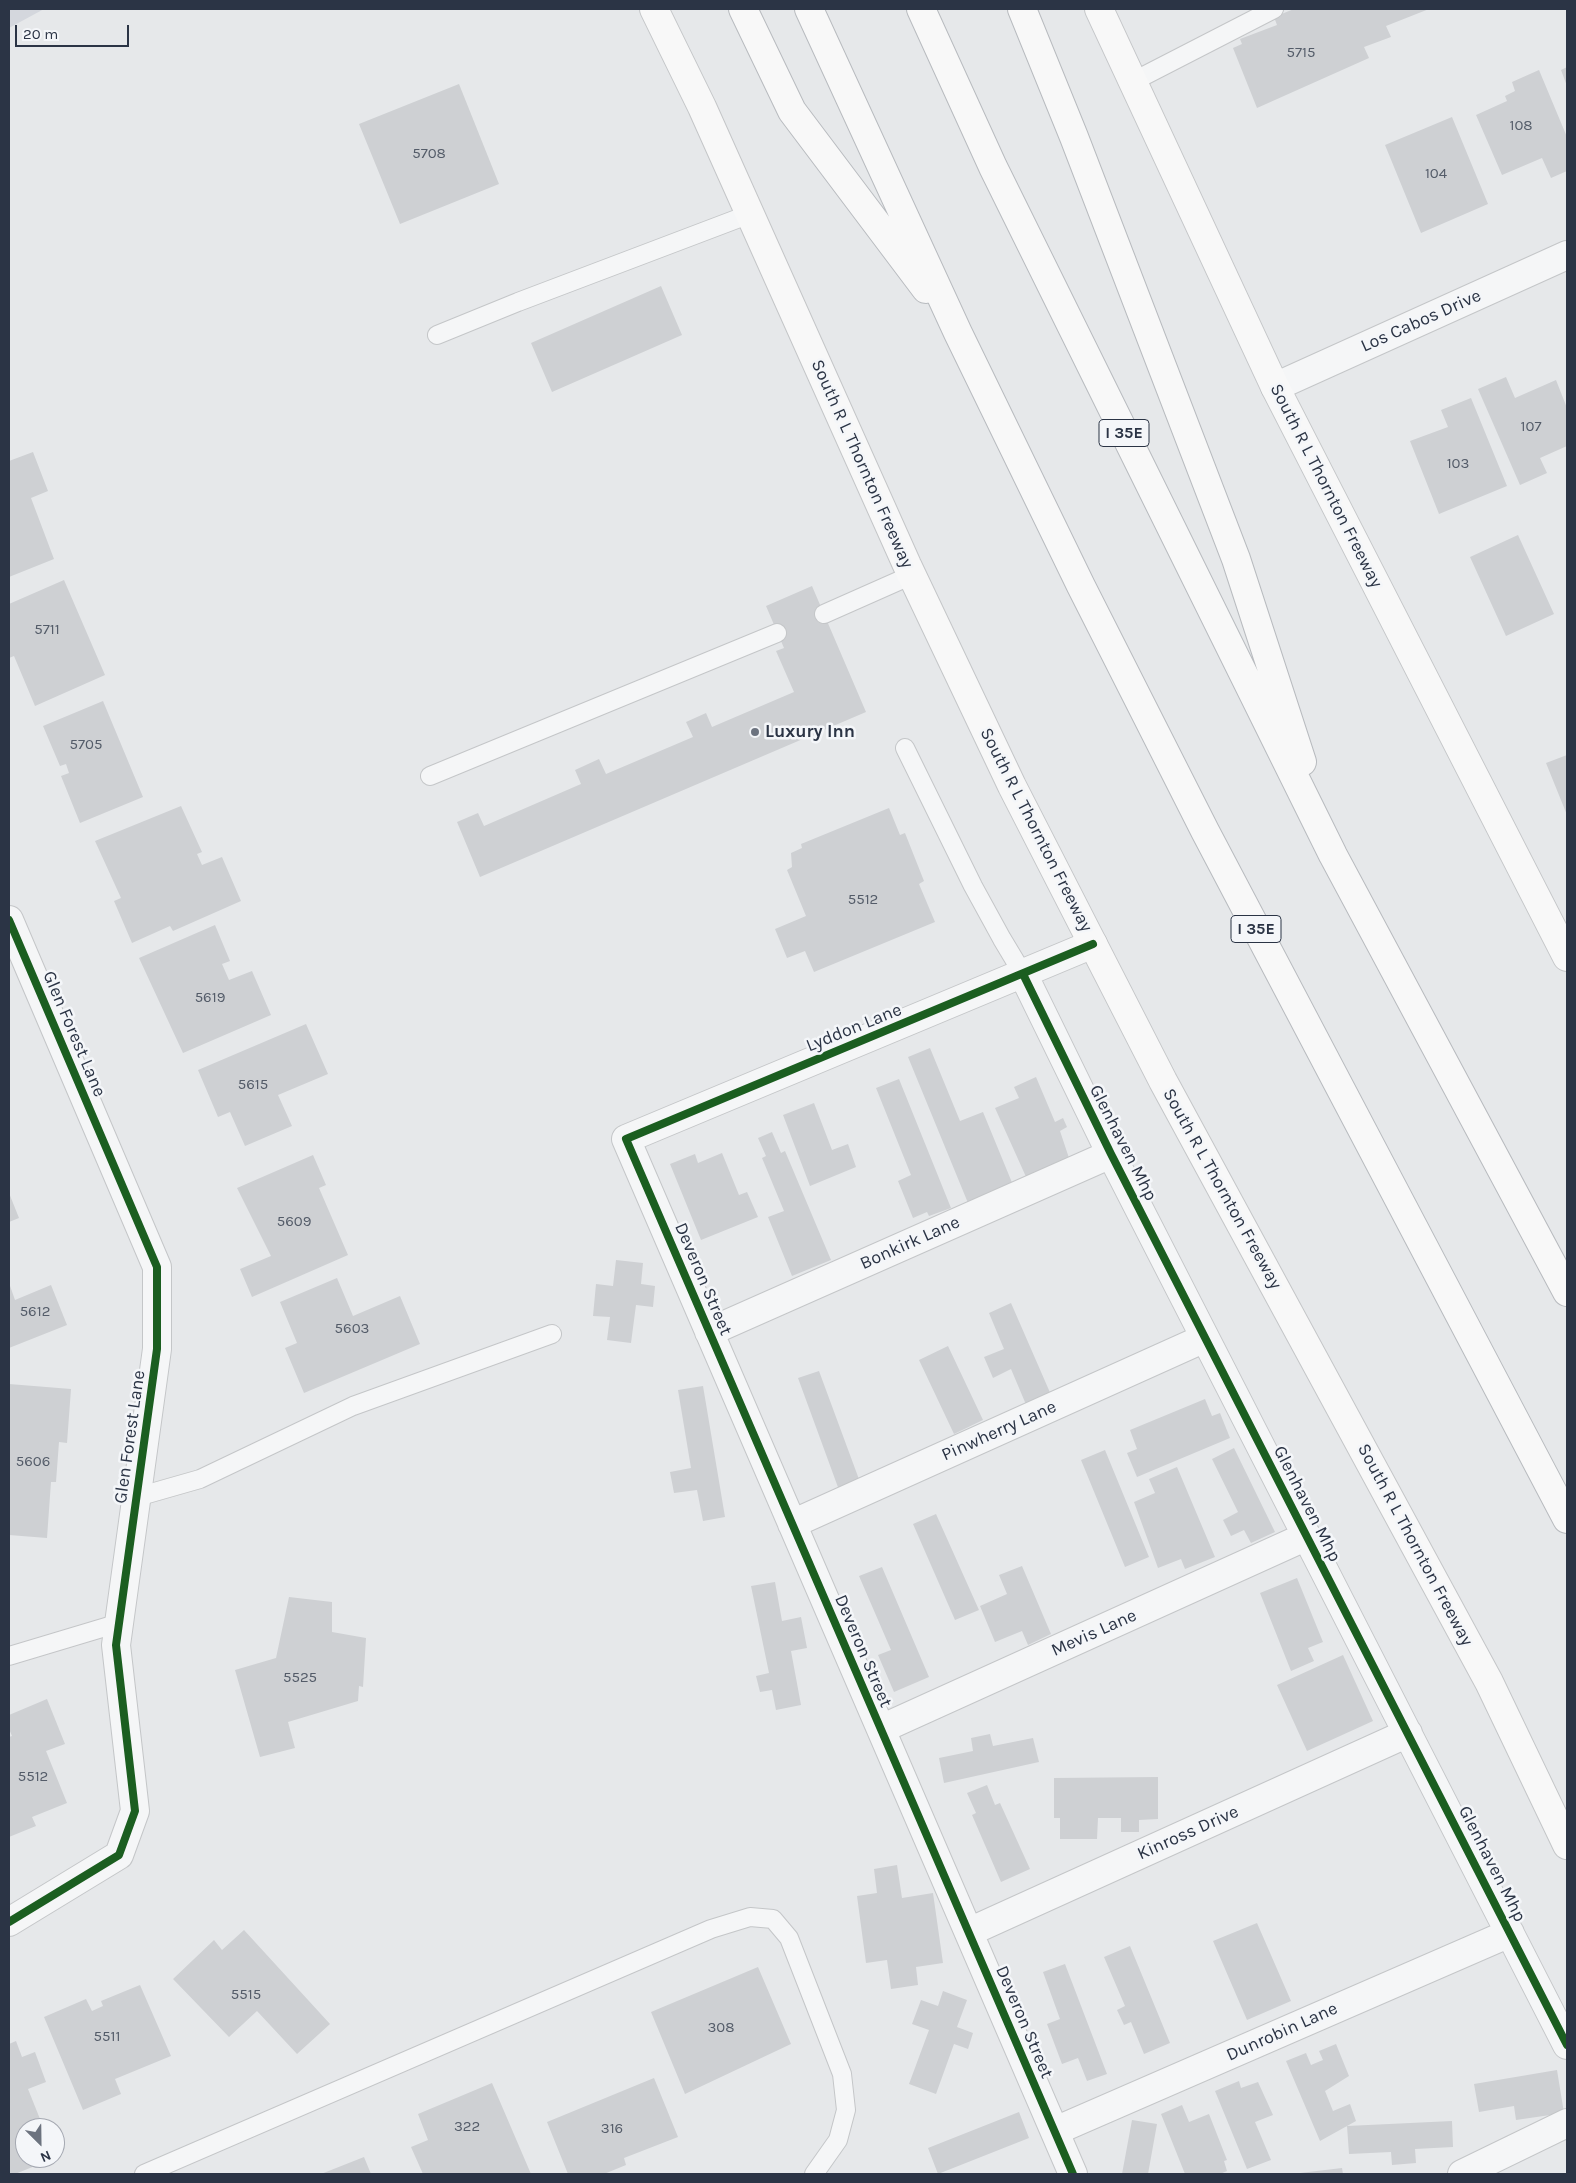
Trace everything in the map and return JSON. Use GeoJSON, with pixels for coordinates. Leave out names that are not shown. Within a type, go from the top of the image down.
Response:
{"type":"FeatureCollection","features":[{"type":"Feature","properties":{"kind":"main road","name":"South R L Thornton Freeway"},"geometry":{"type":"LineString","coordinates":[[654,9],[702,107],[912,575],[1012,786],[1163,1081],[1489,1682],[1567,1845]]}},
{"type":"Feature","properties":{"kind":"main road"},"geometry":{"type":"LineString","coordinates":[[743,9],[792,111],[958,332]]}},
{"type":"Feature","properties":{"kind":"main road","name":"I 35E"},"geometry":{"type":"LineString","coordinates":[[809,9],[958,332],[1081,586],[1205,831],[1567,1519]]}},
{"type":"Feature","properties":{"kind":"main road","name":"I 35E"},"geometry":{"type":"LineString","coordinates":[[921,9],[993,167],[1333,854],[1567,1292]]}},
{"type":"Feature","properties":{"kind":"main road"},"geometry":{"type":"LineString","coordinates":[[1022,9],[1074,137],[1236,559],[1333,854]]}},
{"type":"Feature","properties":{"kind":"main road","name":"South R L Thornton Freeway"},"geometry":{"type":"LineString","coordinates":[[1099,9],[1275,387],[1567,957]]}},
{"type":"Feature","properties":{"kind":"street","name":"Los Cabos Drive"},"geometry":{"type":"LineString","coordinates":[[1275,387],[1567,255]]}},
{"type":"Feature","properties":{"kind":"street","name":"Glen Forest Lane"},"geometry":{"type":"LineString","coordinates":[[9,920],[157,1267],[157,1349],[116,1645],[136,1811],[119,1855],[9,1922]]}},
{"type":"Feature","properties":{"kind":"street","name":"Lyddon Lane"},"geometry":{"type":"LineString","coordinates":[[626,1139],[1093,944]]}},
{"type":"Feature","properties":{"kind":"street","name":"Glenhaven Mhp"},"geometry":{"type":"LineString","coordinates":[[1023,974],[1111,1154],[1567,2045]]}},
{"type":"Feature","properties":{"kind":"street","name":"Deveron Street"},"geometry":{"type":"LineString","coordinates":[[626,1139],[1074,2174]]}},
{"type":"Feature","properties":{"kind":"street","name":"Bonkirk Lane"},"geometry":{"type":"LineString","coordinates":[[709,1332],[1111,1154]]}},
{"type":"Feature","properties":{"kind":"street","name":"Pinwherry Lane"},"geometry":{"type":"LineString","coordinates":[[792,1524],[1205,1338]]}},
{"type":"Feature","properties":{"kind":"street","name":"Mevis Lane"},"geometry":{"type":"LineString","coordinates":[[881,1729],[1307,1536]]}},
{"type":"Feature","properties":{"kind":"street","name":"Kinross Drive"},"geometry":{"type":"LineString","coordinates":[[969,1932],[1408,1733]]}},
{"type":"Feature","properties":{"kind":"street","name":"Dunrobin Lane"},"geometry":{"type":"LineString","coordinates":[[1055,2131],[1510,1933]]}},
{"type":"Feature","properties":{"kind":"street"},"geometry":{"type":"LineString","coordinates":[[1462,2174],[1567,2123]]}},
{"type":"Feature","properties":{"kind":"lane"},"geometry":{"type":"LineString","coordinates":[[1132,82],[1274,9]]}},
{"type":"Feature","properties":{"kind":"lane"},"geometry":{"type":"LineString","coordinates":[[437,335],[518,302],[750,214]]}},
{"type":"Feature","properties":{"kind":"lane"},"geometry":{"type":"LineString","coordinates":[[824,614],[912,575]]}},
{"type":"Feature","properties":{"kind":"lane"},"geometry":{"type":"LineString","coordinates":[[430,776],[777,633]]}},
{"type":"Feature","properties":{"kind":"lane"},"geometry":{"type":"LineString","coordinates":[[905,748],[977,894],[1023,974]]}},
{"type":"Feature","properties":{"kind":"lane"},"geometry":{"type":"LineString","coordinates":[[136,1497],[200,1479],[353,1406],[552,1334]]}},
{"type":"Feature","properties":{"kind":"lane"},"geometry":{"type":"LineString","coordinates":[[9,1656],[119,1623]]}},
{"type":"Feature","properties":{"kind":"lane"},"geometry":{"type":"LineString","coordinates":[[144,2174],[702,1933],[750,1916],[773,1919],[790,1938],[842,2074],[846,2110],[838,2140],[814,2174]]}},
{"type":"Feature","properties":{"kind":"shaded area"},"geometry":{"type":"Polygon","coordinates":[[[9,9],[44,9],[9,28],[9,9]]]}},
{"type":"Feature","properties":{"kind":"building"},"geometry":{"type":"Polygon","coordinates":[[[1294,9],[1429,9],[1386,26],[1391,37],[1364,47],[1369,58],[1257,108],[1233,48],[1242,44],[1240,39],[1277,25],[1274,17],[1294,9]]]}},
{"type":"Feature","properties":{"kind":"building"},"geometry":{"type":"Polygon","coordinates":[[[1567,67],[1567,86],[1561,70],[1567,67]]]}},
{"type":"Feature","properties":{"kind":"building"},"geometry":{"type":"Polygon","coordinates":[[[1539,70],[1567,137],[1567,171],[1551,178],[1542,158],[1502,175],[1476,115],[1507,101],[1505,96],[1515,91],[1512,82],[1539,70]]]}},
{"type":"Feature","properties":{"kind":"building"},"geometry":{"type":"Polygon","coordinates":[[[459,84],[499,184],[400,224],[359,124],[459,84]]]}},
{"type":"Feature","properties":{"kind":"building"},"geometry":{"type":"Polygon","coordinates":[[[1452,117],[1488,204],[1421,233],[1385,145],[1452,117]]]}},
{"type":"Feature","properties":{"kind":"building"},"geometry":{"type":"Polygon","coordinates":[[[661,286],[682,335],[552,392],[531,343],[661,286]]]}},
{"type":"Feature","properties":{"kind":"building"},"geometry":{"type":"Polygon","coordinates":[[[1506,377],[1515,398],[1556,380],[1567,408],[1567,446],[1540,458],[1547,473],[1520,485],[1478,389],[1506,377]]]}},
{"type":"Feature","properties":{"kind":"building"},"geometry":{"type":"Polygon","coordinates":[[[1471,398],[1507,486],[1439,514],[1410,441],[1448,427],[1441,410],[1471,398]]]}},
{"type":"Feature","properties":{"kind":"building"},"geometry":{"type":"Polygon","coordinates":[[[33,452],[48,491],[31,498],[54,559],[9,577],[9,461],[33,452]]]}},
{"type":"Feature","properties":{"kind":"building"},"geometry":{"type":"Polygon","coordinates":[[[1518,535],[1554,614],[1506,636],[1470,557],[1518,535]]]}},
{"type":"Feature","properties":{"kind":"building"},"geometry":{"type":"Polygon","coordinates":[[[64,580],[105,675],[35,706],[14,656],[9,658],[9,604],[64,580]]]}},
{"type":"Feature","properties":{"kind":"building","name":"Luxury Inn"},"geometry":{"type":"Polygon","coordinates":[[[812,586],[866,712],[480,877],[457,822],[478,813],[484,826],[581,784],[575,770],[599,759],[606,774],[693,737],[686,722],[706,713],[712,727],[794,692],[776,651],[784,648],[766,606],[812,586]]]}},
{"type":"Feature","properties":{"kind":"building"},"geometry":{"type":"Polygon","coordinates":[[[103,701],[143,797],[80,823],[61,776],[69,773],[66,764],[60,766],[43,726],[103,701]]]}},
{"type":"Feature","properties":{"kind":"building"},"geometry":{"type":"Polygon","coordinates":[[[1567,755],[1567,815],[1546,763],[1567,755]]]}},
{"type":"Feature","properties":{"kind":"building"},"geometry":{"type":"Polygon","coordinates":[[[181,806],[202,852],[197,854],[202,865],[222,857],[241,901],[173,931],[170,926],[132,943],[114,901],[121,898],[95,841],[181,806]]]}},
{"type":"Feature","properties":{"kind":"building"},"geometry":{"type":"Polygon","coordinates":[[[889,808],[900,835],[905,833],[924,881],[919,884],[935,922],[814,972],[805,951],[787,958],[775,929],[806,916],[787,870],[792,867],[791,853],[802,848],[801,844],[889,808]]]}},
{"type":"Feature","properties":{"kind":"building"},"geometry":{"type":"Polygon","coordinates":[[[215,925],[230,961],[222,964],[229,980],[252,971],[271,1015],[183,1053],[139,958],[215,925]]]}},
{"type":"Feature","properties":{"kind":"building"},"geometry":{"type":"Polygon","coordinates":[[[306,1024],[328,1074],[278,1095],[292,1126],[245,1146],[230,1112],[218,1117],[198,1070],[306,1024]]]}},
{"type":"Feature","properties":{"kind":"building"},"geometry":{"type":"Polygon","coordinates":[[[930,1048],[960,1121],[983,1112],[1013,1185],[968,1203],[908,1057],[930,1048]]]}},
{"type":"Feature","properties":{"kind":"building"},"geometry":{"type":"Polygon","coordinates":[[[1036,1077],[1055,1122],[1063,1118],[1067,1127],[1060,1131],[1070,1161],[1027,1179],[995,1108],[1019,1098],[1014,1087],[1036,1077]]]}},
{"type":"Feature","properties":{"kind":"building"},"geometry":{"type":"Polygon","coordinates":[[[899,1079],[951,1208],[929,1216],[927,1212],[913,1218],[898,1181],[911,1175],[876,1088],[899,1079]]]}},
{"type":"Feature","properties":{"kind":"building"},"geometry":{"type":"Polygon","coordinates":[[[814,1103],[832,1150],[848,1144],[856,1167],[810,1186],[783,1115],[814,1103]]]}},
{"type":"Feature","properties":{"kind":"building"},"geometry":{"type":"Polygon","coordinates":[[[772,1132],[781,1153],[785,1151],[831,1260],[792,1276],[768,1217],[784,1211],[762,1158],[766,1156],[758,1138],[772,1132]]]}},
{"type":"Feature","properties":{"kind":"building"},"geometry":{"type":"Polygon","coordinates":[[[722,1153],[739,1195],[747,1192],[758,1217],[701,1240],[670,1164],[695,1154],[698,1163],[722,1153]]]}},
{"type":"Feature","properties":{"kind":"building"},"geometry":{"type":"Polygon","coordinates":[[[313,1155],[326,1185],[319,1188],[348,1255],[252,1297],[240,1269],[271,1256],[237,1188],[313,1155]]]}},
{"type":"Feature","properties":{"kind":"building"},"geometry":{"type":"Polygon","coordinates":[[[9,1193],[19,1218],[9,1222],[9,1193]]]}},
{"type":"Feature","properties":{"kind":"building"},"geometry":{"type":"Polygon","coordinates":[[[616,1260],[643,1263],[641,1284],[655,1286],[653,1307],[636,1305],[631,1343],[607,1340],[610,1317],[593,1316],[596,1284],[613,1286],[616,1260]]]}},
{"type":"Feature","properties":{"kind":"building"},"geometry":{"type":"Polygon","coordinates":[[[337,1278],[353,1316],[400,1296],[420,1344],[304,1393],[285,1348],[297,1343],[280,1302],[337,1278]]]}},
{"type":"Feature","properties":{"kind":"building"},"geometry":{"type":"Polygon","coordinates":[[[9,1283],[15,1300],[51,1285],[67,1325],[9,1348],[9,1283]]]}},
{"type":"Feature","properties":{"kind":"building"},"geometry":{"type":"Polygon","coordinates":[[[1011,1303],[1055,1404],[1030,1414],[1011,1369],[993,1378],[984,1357],[1004,1349],[989,1313],[1011,1303]]]}},
{"type":"Feature","properties":{"kind":"building"},"geometry":{"type":"Polygon","coordinates":[[[948,1346],[983,1420],[954,1434],[919,1360],[948,1346]]]}},
{"type":"Feature","properties":{"kind":"building"},"geometry":{"type":"Polygon","coordinates":[[[819,1371],[860,1482],[839,1490],[798,1378],[819,1371]]]}},
{"type":"Feature","properties":{"kind":"building"},"geometry":{"type":"Polygon","coordinates":[[[9,1384],[71,1389],[67,1443],[59,1442],[56,1482],[51,1482],[47,1538],[9,1535],[9,1384]]]}},
{"type":"Feature","properties":{"kind":"building"},"geometry":{"type":"Polygon","coordinates":[[[703,1386],[725,1517],[703,1521],[697,1490],[674,1493],[670,1472],[691,1468],[678,1390],[703,1386]]]}},
{"type":"Feature","properties":{"kind":"building"},"geometry":{"type":"Polygon","coordinates":[[[1205,1399],[1212,1416],[1220,1413],[1230,1438],[1137,1477],[1127,1453],[1137,1449],[1130,1430],[1205,1399]]]}},
{"type":"Feature","properties":{"kind":"building"},"geometry":{"type":"Polygon","coordinates":[[[1234,1448],[1275,1532],[1251,1543],[1244,1530],[1231,1536],[1223,1520],[1238,1512],[1212,1459],[1234,1448]]]}},
{"type":"Feature","properties":{"kind":"building"},"geometry":{"type":"Polygon","coordinates":[[[1105,1450],[1149,1557],[1125,1567],[1081,1460],[1105,1450]]]}},
{"type":"Feature","properties":{"kind":"building"},"geometry":{"type":"Polygon","coordinates":[[[1177,1467],[1215,1557],[1185,1569],[1181,1559],[1158,1568],[1134,1502],[1155,1493],[1149,1479],[1177,1467]]]}},
{"type":"Feature","properties":{"kind":"building"},"geometry":{"type":"Polygon","coordinates":[[[936,1514],[979,1610],[955,1620],[913,1524],[936,1514]]]}},
{"type":"Feature","properties":{"kind":"building"},"geometry":{"type":"Polygon","coordinates":[[[1022,1566],[1051,1634],[1028,1645],[1022,1631],[995,1642],[980,1606],[1007,1594],[999,1575],[1022,1566]]]}},
{"type":"Feature","properties":{"kind":"building"},"geometry":{"type":"Polygon","coordinates":[[[882,1567],[929,1677],[894,1692],[878,1655],[891,1650],[859,1576],[882,1567]]]}},
{"type":"Feature","properties":{"kind":"building"},"geometry":{"type":"Polygon","coordinates":[[[1297,1578],[1323,1642],[1308,1648],[1314,1661],[1291,1671],[1260,1593],[1297,1578]]]}},
{"type":"Feature","properties":{"kind":"building"},"geometry":{"type":"Polygon","coordinates":[[[775,1582],[782,1621],[801,1617],[807,1648],[791,1651],[801,1705],[776,1710],[772,1690],[760,1692],[756,1676],[769,1673],[751,1586],[775,1582]]]}},
{"type":"Feature","properties":{"kind":"building"},"geometry":{"type":"Polygon","coordinates":[[[289,1597],[332,1602],[332,1632],[366,1638],[363,1687],[359,1686],[358,1701],[288,1722],[295,1748],[260,1757],[235,1670],[276,1658],[289,1597]]]}},
{"type":"Feature","properties":{"kind":"building"},"geometry":{"type":"Polygon","coordinates":[[[1343,1655],[1373,1721],[1307,1751],[1277,1685],[1343,1655]]]}},
{"type":"Feature","properties":{"kind":"building"},"geometry":{"type":"Polygon","coordinates":[[[47,1699],[65,1744],[46,1751],[67,1803],[32,1817],[36,1826],[9,1837],[9,1737],[12,1736],[9,1729],[9,1715],[47,1699]]]}},
{"type":"Feature","properties":{"kind":"building"},"geometry":{"type":"Polygon","coordinates":[[[990,1734],[993,1746],[1033,1738],[1039,1762],[944,1783],[939,1758],[973,1751],[971,1738],[990,1734]]]}},
{"type":"Feature","properties":{"kind":"building"},"geometry":{"type":"Polygon","coordinates":[[[1158,1777],[1158,1819],[1139,1820],[1139,1832],[1121,1832],[1121,1818],[1098,1818],[1097,1839],[1060,1839],[1060,1818],[1054,1818],[1054,1778],[1158,1777]]]}},
{"type":"Feature","properties":{"kind":"building"},"geometry":{"type":"Polygon","coordinates":[[[987,1785],[995,1805],[1000,1803],[1030,1869],[1001,1882],[972,1815],[976,1813],[967,1793],[987,1785]]]}},
{"type":"Feature","properties":{"kind":"building"},"geometry":{"type":"Polygon","coordinates":[[[897,1865],[902,1898],[933,1893],[943,1963],[916,1967],[918,1985],[891,1989],[887,1960],[866,1963],[857,1896],[877,1893],[874,1869],[897,1865]]]}},
{"type":"Feature","properties":{"kind":"building"},"geometry":{"type":"Polygon","coordinates":[[[1257,1923],[1291,2001],[1247,2020],[1213,1941],[1257,1923]]]}},
{"type":"Feature","properties":{"kind":"building"},"geometry":{"type":"Polygon","coordinates":[[[244,1930],[330,2024],[297,2054],[257,2011],[229,2037],[173,1979],[214,1940],[222,1950],[244,1930]]]}},
{"type":"Feature","properties":{"kind":"building"},"geometry":{"type":"Polygon","coordinates":[[[1130,1946],[1170,2043],[1144,2054],[1131,2022],[1124,2025],[1117,2010],[1125,2006],[1104,1957],[1130,1946]]]}},
{"type":"Feature","properties":{"kind":"building"},"geometry":{"type":"Polygon","coordinates":[[[1065,1964],[1107,2074],[1087,2081],[1078,2058],[1062,2064],[1047,2024],[1060,2019],[1043,1972],[1065,1964]]]}},
{"type":"Feature","properties":{"kind":"building"},"geometry":{"type":"Polygon","coordinates":[[[758,1967],[791,2044],[685,2094],[651,2012],[758,1967]]]}},
{"type":"Feature","properties":{"kind":"building"},"geometry":{"type":"Polygon","coordinates":[[[140,1985],[171,2056],[115,2079],[121,2094],[83,2110],[44,2017],[86,1999],[92,2011],[103,2006],[101,2001],[140,1985]]]}},
{"type":"Feature","properties":{"kind":"building"},"geometry":{"type":"Polygon","coordinates":[[[943,1991],[967,2000],[957,2027],[973,2033],[968,2049],[954,2044],[936,2094],[909,2084],[929,2030],[912,2024],[921,2000],[938,2006],[943,1991]]]}},
{"type":"Feature","properties":{"kind":"building"},"geometry":{"type":"Polygon","coordinates":[[[16,2041],[22,2057],[35,2052],[46,2082],[28,2089],[40,2118],[15,2118],[15,2168],[30,2168],[15,2174],[9,2174],[9,2044],[16,2041]]]}},
{"type":"Feature","properties":{"kind":"building"},"geometry":{"type":"Polygon","coordinates":[[[1336,2044],[1349,2076],[1325,2091],[1333,2111],[1350,2104],[1356,2121],[1320,2141],[1286,2061],[1306,2053],[1311,2065],[1323,2060],[1319,2051],[1336,2044]]]}},
{"type":"Feature","properties":{"kind":"building"},"geometry":{"type":"Polygon","coordinates":[[[1557,2070],[1564,2113],[1516,2120],[1514,2106],[1479,2112],[1474,2084],[1557,2070]]]}},
{"type":"Feature","properties":{"kind":"building"},"geometry":{"type":"Polygon","coordinates":[[[654,2078],[678,2137],[624,2158],[626,2165],[604,2174],[568,2174],[547,2122],[654,2078]]]}},
{"type":"Feature","properties":{"kind":"building"},"geometry":{"type":"Polygon","coordinates":[[[1239,2081],[1241,2088],[1258,2082],[1273,2115],[1255,2122],[1271,2160],[1247,2169],[1215,2091],[1239,2081]]]}},
{"type":"Feature","properties":{"kind":"building"},"geometry":{"type":"Polygon","coordinates":[[[492,2083],[531,2174],[423,2174],[411,2147],[428,2140],[418,2114],[492,2083]]]}},
{"type":"Feature","properties":{"kind":"building"},"geometry":{"type":"Polygon","coordinates":[[[1182,2105],[1189,2122],[1209,2114],[1227,2160],[1224,2161],[1227,2171],[1220,2174],[1185,2174],[1161,2114],[1182,2105]]]}},
{"type":"Feature","properties":{"kind":"building"},"geometry":{"type":"Polygon","coordinates":[[[1019,2112],[1029,2138],[938,2174],[928,2148],[1019,2112]]]}},
{"type":"Feature","properties":{"kind":"building"},"geometry":{"type":"Polygon","coordinates":[[[1132,2120],[1157,2124],[1148,2174],[1122,2174],[1132,2120]]]}},
{"type":"Feature","properties":{"kind":"building"},"geometry":{"type":"Polygon","coordinates":[[[1452,2121],[1453,2147],[1415,2149],[1416,2163],[1392,2165],[1391,2152],[1349,2154],[1347,2126],[1452,2121]]]}},
{"type":"Feature","properties":{"kind":"building"},"geometry":{"type":"Polygon","coordinates":[[[364,2157],[371,2174],[321,2174],[364,2157]]]}},
{"type":"Feature","properties":{"kind":"building"},"geometry":{"type":"Polygon","coordinates":[[[1342,2168],[1343,2174],[1300,2174],[1300,2173],[1342,2168]]]}},
{"type":"Feature","properties":{"kind":"cycle path"},"geometry":{"type":"LineString","coordinates":[[9,920],[157,1267],[157,1349],[116,1645],[135,1811],[119,1855],[9,1922]]}},
{"type":"Feature","properties":{"kind":"cycle path"},"geometry":{"type":"LineString","coordinates":[[1073,2174],[626,1139],[1093,944]]}},
{"type":"Feature","properties":{"kind":"cycle path"},"geometry":{"type":"LineString","coordinates":[[1023,974],[1111,1154],[1567,2045]]}},
{"type":"Feature","properties":{"kind":"place","name":"Luxury Inn"},"geometry":{"type":"Point","coordinates":[755,732]}}]}
